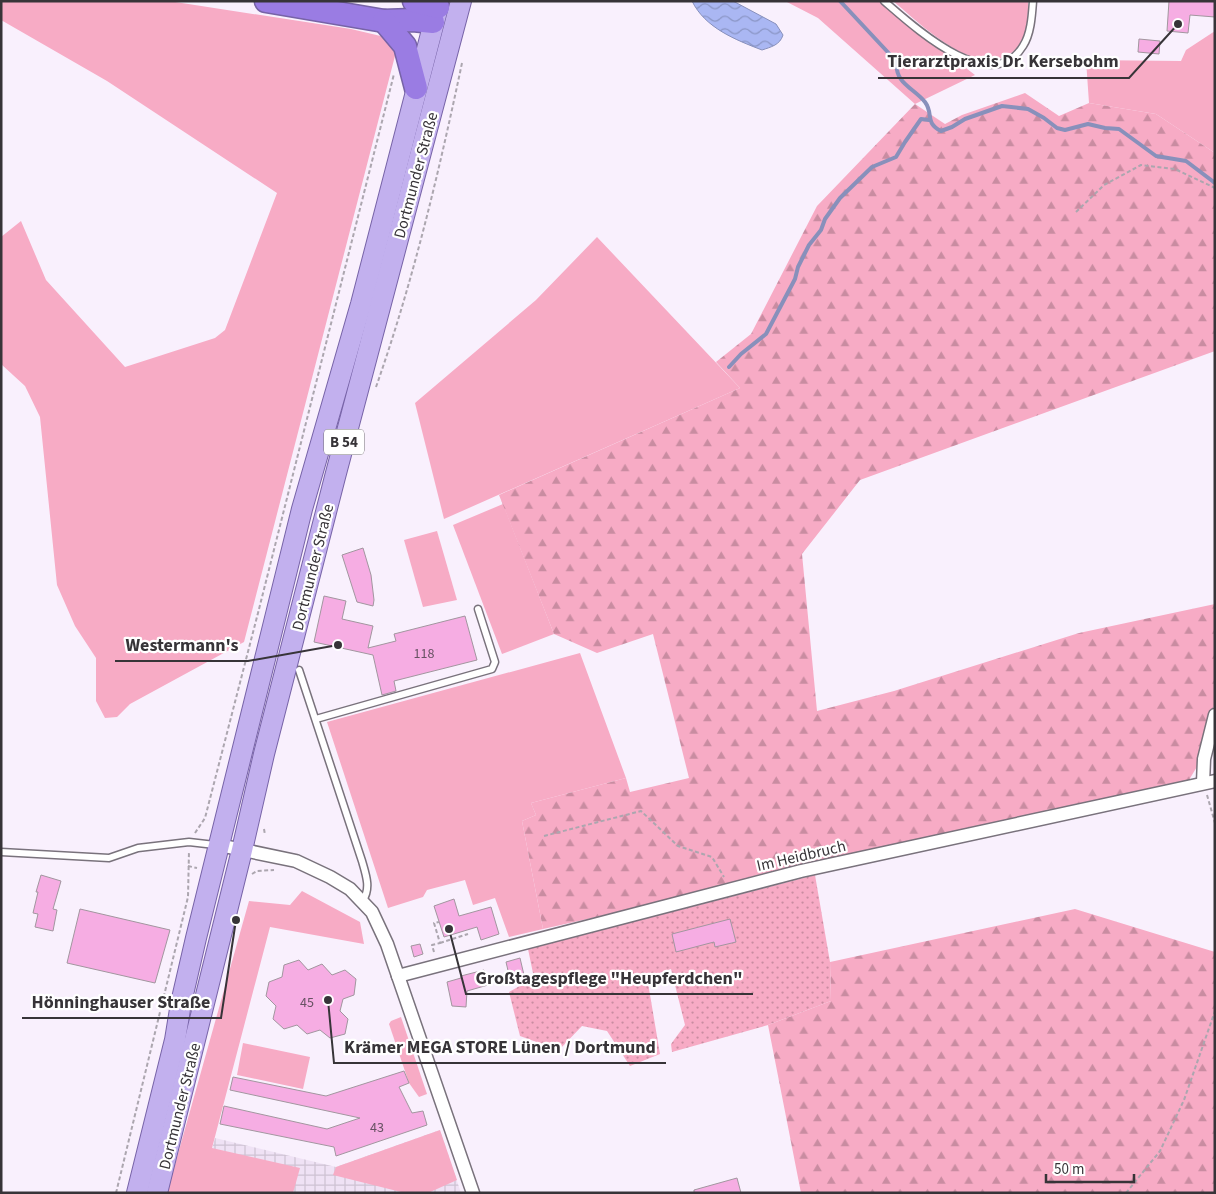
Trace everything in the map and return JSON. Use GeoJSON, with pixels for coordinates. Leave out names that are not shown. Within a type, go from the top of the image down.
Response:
{"type":"FeatureCollection","features":[{"type":"Feature","properties":{"kind":"highway"},"geometry":{"type":"LineString","coordinates":[[266,1],[384,21],[413,20],[447,14]]}},
{"type":"Feature","properties":{"kind":"highway"},"geometry":{"type":"LineString","coordinates":[[414,1],[447,14]]}},
{"type":"Feature","properties":{"kind":"highway"},"geometry":{"type":"LineString","coordinates":[[384,21],[405,46],[416,88]]}},
{"type":"Feature","properties":{"kind":"main road","name":"Dortmunder Straße"},"geometry":{"type":"LineString","coordinates":[[137,1193],[219,845],[302,508],[361,304],[416,88],[447,14]]}},
{"type":"Feature","properties":{"kind":"main road","name":"Dortmunder Straße"},"geometry":{"type":"LineString","coordinates":[[157,1193],[264,754],[335,478],[447,14]]}},
{"type":"Feature","properties":{"kind":"street"},"geometry":{"type":"LineString","coordinates":[[1209,782],[1204,759],[1215,715]]}},
{"type":"Feature","properties":{"kind":"street","name":"Im Heidbruch"},"geometry":{"type":"LineString","coordinates":[[398,976],[800,871],[1209,782]]}},
{"type":"Feature","properties":{"kind":"street"},"geometry":{"type":"LineString","coordinates":[[219,845],[296,861],[344,885],[363,900],[372,912],[381,928],[472,1193]]}},
{"type":"Feature","properties":{"kind":"lane"},"geometry":{"type":"LineString","coordinates":[[884,1],[911,24],[962,58],[985,65],[998,64],[1018,54],[1028,36],[1033,1]]}},
{"type":"Feature","properties":{"kind":"lane"},"geometry":{"type":"LineString","coordinates":[[316,719],[492,669],[495,662],[478,609]]}},
{"type":"Feature","properties":{"kind":"lane"},"geometry":{"type":"LineString","coordinates":[[299,670],[364,868],[367,893],[363,900]]}},
{"type":"Feature","properties":{"kind":"lane"},"geometry":{"type":"LineString","coordinates":[[1,852],[109,858],[138,848],[189,842],[219,845]]}},
{"type":"Feature","properties":{"kind":"path"},"geometry":{"type":"LineString","coordinates":[[1076,212],[1104,185],[1141,165],[1175,169],[1215,188]]}},
{"type":"Feature","properties":{"kind":"path"},"geometry":{"type":"LineString","coordinates":[[1209,782],[1215,823]]}},
{"type":"Feature","properties":{"kind":"path"},"geometry":{"type":"LineString","coordinates":[[544,836],[641,811],[678,846],[712,857],[731,888]]}},
{"type":"Feature","properties":{"kind":"path"},"geometry":{"type":"LineString","coordinates":[[257,871],[276,870]]}},
{"type":"Feature","properties":{"kind":"path"},"geometry":{"type":"LineString","coordinates":[[439,922],[434,923],[440,943]]}},
{"type":"Feature","properties":{"kind":"path"},"geometry":{"type":"LineString","coordinates":[[434,952],[432,945],[468,934]]}},
{"type":"Feature","properties":{"kind":"path"},"geometry":{"type":"LineString","coordinates":[[1126,1193],[1160,1151],[1184,1100],[1215,1011]]}},
{"type":"Feature","properties":{"kind":"shaded area"},"geometry":{"type":"Polygon","coordinates":[[[440,1130],[461,1193],[200,1193],[215,1138],[336,1167],[440,1130]]]}},
{"type":"Feature","properties":{"kind":"green space"},"geometry":{"type":"Polygon","coordinates":[[[1,1],[169,1],[351,29],[389,38],[396,52],[244,642],[130,704],[117,717],[105,718],[96,701],[96,658],[75,626],[57,585],[40,417],[25,386],[1,364],[1,237],[21,221],[46,280],[125,367],[215,338],[225,330],[277,193],[107,81],[1,20],[1,1]]]}},
{"type":"Feature","properties":{"kind":"green space"},"geometry":{"type":"Polygon","coordinates":[[[785,1],[879,1],[975,75],[915,104],[818,18],[785,1]]]}},
{"type":"Feature","properties":{"kind":"green space"},"geometry":{"type":"Polygon","coordinates":[[[893,1],[1028,1],[1026,28],[1021,41],[1010,54],[995,60],[980,59],[964,54],[948,45],[893,1]]]}},
{"type":"Feature","properties":{"kind":"green space"},"geometry":{"type":"Polygon","coordinates":[[[1215,31],[1215,153],[1156,114],[1089,103],[1086,60],[1181,61],[1186,50],[1215,31]]]}},
{"type":"Feature","properties":{"kind":"green space"},"geometry":{"type":"Polygon","coordinates":[[[1025,93],[1059,116],[1089,103],[1156,114],[1215,153],[1215,351],[860,480],[802,554],[817,711],[894,691],[1079,633],[1215,604],[1215,701],[1198,765],[1189,780],[1173,787],[543,929],[522,821],[536,815],[531,803],[626,778],[630,792],[689,778],[653,634],[597,653],[554,634],[499,495],[740,388],[716,362],[751,334],[817,206],[915,104],[945,124],[962,115],[1025,93]]]}},
{"type":"Feature","properties":{"kind":"green space"},"geometry":{"type":"Polygon","coordinates":[[[597,237],[740,388],[444,519],[415,403],[536,300],[597,237]]]}},
{"type":"Feature","properties":{"kind":"green space"},"geometry":{"type":"Polygon","coordinates":[[[503,504],[554,634],[502,654],[453,525],[503,504]]]}},
{"type":"Feature","properties":{"kind":"green space"},"geometry":{"type":"Polygon","coordinates":[[[437,531],[457,600],[423,607],[404,540],[437,531]]]}},
{"type":"Feature","properties":{"kind":"green space"},"geometry":{"type":"Polygon","coordinates":[[[580,653],[626,778],[531,803],[536,815],[522,821],[543,929],[509,937],[495,898],[473,905],[465,880],[427,890],[423,897],[388,908],[327,722],[580,653]]]}},
{"type":"Feature","properties":{"kind":"green space"},"geometry":{"type":"Polygon","coordinates":[[[815,875],[830,962],[831,1001],[768,1025],[672,1052],[671,1044],[685,1025],[671,969],[647,977],[660,1054],[630,1066],[607,1031],[582,1026],[559,1050],[520,1036],[509,992],[534,978],[528,949],[815,875]]]}},
{"type":"Feature","properties":{"kind":"green space"},"geometry":{"type":"Polygon","coordinates":[[[302,891],[360,922],[364,944],[270,927],[212,1148],[300,1168],[293,1193],[167,1193],[249,901],[290,905],[302,891]]]}},
{"type":"Feature","properties":{"kind":"green space"},"geometry":{"type":"Polygon","coordinates":[[[1075,909],[1215,952],[1215,1193],[801,1193],[768,1025],[831,1001],[830,962],[1075,909]]]}},
{"type":"Feature","properties":{"kind":"green space"},"geometry":{"type":"Polygon","coordinates":[[[401,1017],[427,1094],[419,1097],[409,1083],[389,1024],[391,1021],[401,1017]]]}},
{"type":"Feature","properties":{"kind":"green space"},"geometry":{"type":"Polygon","coordinates":[[[243,1043],[310,1057],[303,1089],[237,1075],[243,1043]]]}},
{"type":"Feature","properties":{"kind":"green space"},"geometry":{"type":"Polygon","coordinates":[[[440,1130],[457,1180],[428,1193],[405,1193],[333,1175],[336,1167],[440,1130]]]}},
{"type":"Feature","properties":{"kind":"water"},"geometry":{"type":"Polygon","coordinates":[[[692,1],[733,1],[776,24],[783,35],[782,38],[772,47],[762,50],[742,42],[713,26],[705,19],[692,1]]]}},
{"type":"Feature","properties":{"kind":"building"},"geometry":{"type":"Polygon","coordinates":[[[1169,1],[1215,1],[1215,17],[1190,15],[1188,33],[1167,31],[1169,1]]]}},
{"type":"Feature","properties":{"kind":"building"},"geometry":{"type":"Polygon","coordinates":[[[1139,39],[1160,41],[1159,54],[1138,52],[1139,39]]]}},
{"type":"Feature","properties":{"kind":"building"},"geometry":{"type":"Polygon","coordinates":[[[363,548],[371,575],[373,606],[357,602],[342,555],[363,548]]]}},
{"type":"Feature","properties":{"kind":"building"},"geometry":{"type":"Polygon","coordinates":[[[324,596],[346,601],[342,619],[373,626],[368,648],[396,641],[394,634],[465,616],[477,660],[394,681],[396,691],[382,695],[373,655],[314,642],[324,596]]]}},
{"type":"Feature","properties":{"kind":"building"},"geometry":{"type":"Polygon","coordinates":[[[41,875],[61,881],[53,909],[57,910],[53,931],[35,927],[38,914],[33,913],[41,875]]]}},
{"type":"Feature","properties":{"kind":"building"},"geometry":{"type":"Polygon","coordinates":[[[454,899],[459,916],[491,907],[499,934],[481,940],[477,927],[444,937],[434,906],[454,899]]]}},
{"type":"Feature","properties":{"kind":"building"},"geometry":{"type":"Polygon","coordinates":[[[80,909],[170,930],[155,983],[67,963],[80,909]]]}},
{"type":"Feature","properties":{"kind":"building"},"geometry":{"type":"Polygon","coordinates":[[[730,919],[736,942],[715,947],[714,942],[676,952],[672,934],[730,919]]]}},
{"type":"Feature","properties":{"kind":"building"},"geometry":{"type":"Polygon","coordinates":[[[420,944],[423,954],[414,957],[411,946],[420,944]]]}},
{"type":"Feature","properties":{"kind":"building"},"geometry":{"type":"Polygon","coordinates":[[[520,958],[524,975],[510,979],[506,962],[520,958]]]}},
{"type":"Feature","properties":{"kind":"building"},"geometry":{"type":"Polygon","coordinates":[[[299,960],[308,970],[322,964],[332,975],[345,970],[356,979],[354,995],[343,999],[340,1011],[348,1019],[345,1034],[330,1038],[320,1030],[307,1034],[297,1025],[284,1029],[273,1019],[276,1006],[266,996],[269,982],[282,977],[284,965],[299,960]]]}},
{"type":"Feature","properties":{"kind":"building"},"geometry":{"type":"Polygon","coordinates":[[[484,970],[488,985],[467,991],[466,1007],[452,1006],[447,982],[484,970]]]}},
{"type":"Feature","properties":{"kind":"building"},"geometry":{"type":"Polygon","coordinates":[[[404,1071],[409,1083],[399,1087],[412,1113],[423,1111],[427,1125],[336,1156],[334,1147],[220,1124],[224,1106],[327,1129],[360,1118],[230,1090],[233,1077],[326,1096],[404,1071]]]}},
{"type":"Feature","properties":{"kind":"building"},"geometry":{"type":"Polygon","coordinates":[[[737,1178],[741,1193],[694,1193],[694,1190],[737,1178]]]}},
{"type":"Feature","properties":{"kind":"waterway"},"geometry":{"type":"LineString","coordinates":[[840,1],[897,62],[897,69],[902,80],[925,102],[928,106],[931,121],[941,131],[965,119],[1002,106],[1028,109],[1057,128],[1065,130],[1088,124],[1119,129],[1156,156],[1186,161],[1215,183]]}},
{"type":"Feature","properties":{"kind":"waterway"},"geometry":{"type":"LineString","coordinates":[[729,367],[741,354],[766,334],[795,279],[798,267],[809,245],[821,230],[825,219],[840,198],[872,167],[896,157],[921,119],[929,120]]}},
{"type":"Feature","properties":{"kind":"place","name":"Tierarztpraxis Dr. Kersebohm"},"geometry":{"type":"Point","coordinates":[1178,24]}},
{"type":"Feature","properties":{"kind":"place","name":"Westermann's"},"geometry":{"type":"Point","coordinates":[338,645]}},
{"type":"Feature","properties":{"kind":"place","name":"Hönninghauser Straße"},"geometry":{"type":"Point","coordinates":[236,920]}},
{"type":"Feature","properties":{"kind":"place","name":"Großtagespflege \"Heupferdchen\""},"geometry":{"type":"Point","coordinates":[449,929]}},
{"type":"Feature","properties":{"kind":"place","name":"Krämer MEGA STORE Lünen / Dortmund"},"geometry":{"type":"Point","coordinates":[328,1000]}}]}
